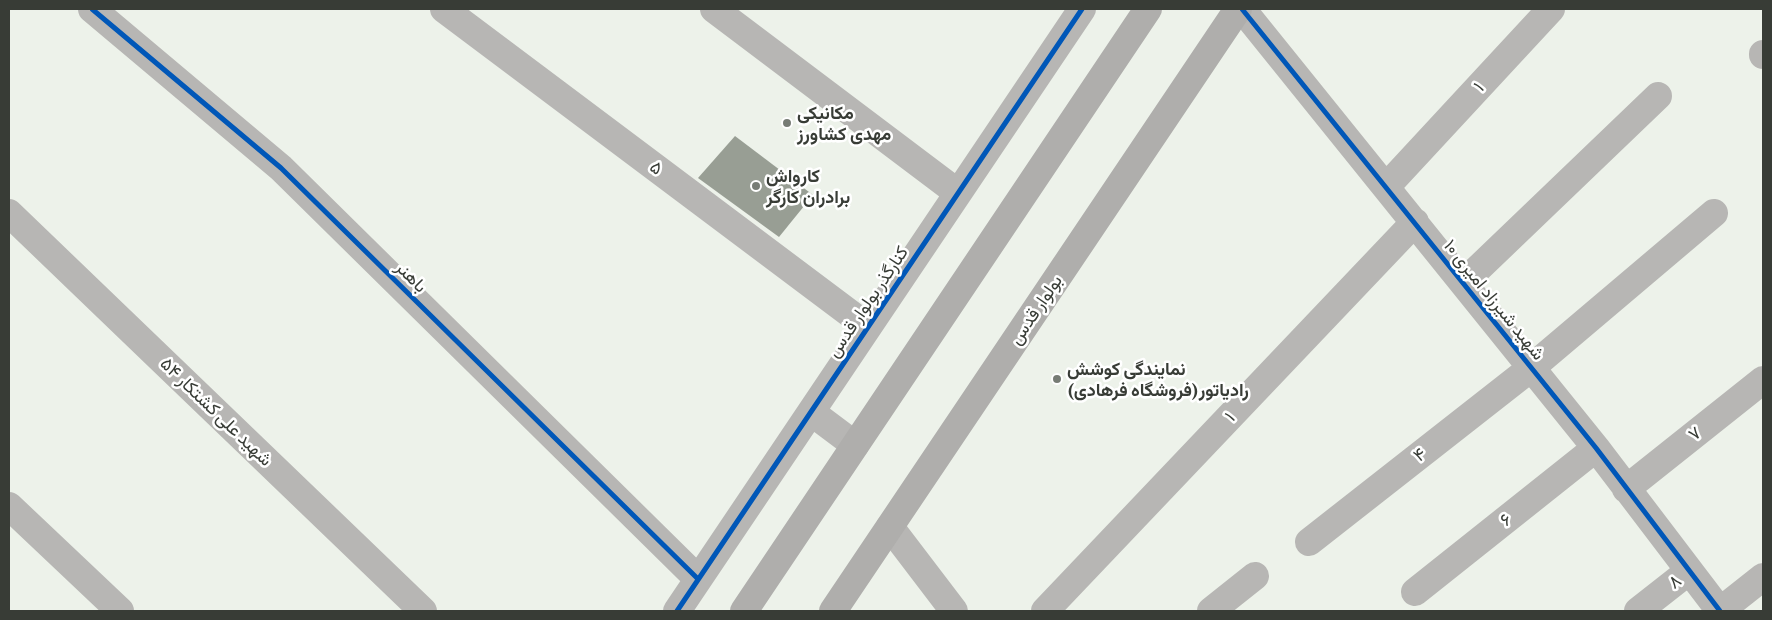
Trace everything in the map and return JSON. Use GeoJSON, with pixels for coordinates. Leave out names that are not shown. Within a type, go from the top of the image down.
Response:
{"type":"FeatureCollection","features":[{"type":"Feature","properties":{"kind":"main road"},"geometry":{"type":"LineString","coordinates":[[744,611],[1148,9]]}},
{"type":"Feature","properties":{"kind":"main road","name":"بولوار قدس"},"geometry":{"type":"LineString","coordinates":[[833,611],[1238,9]]}},
{"type":"Feature","properties":{"kind":"street","name":"باهنر"},"geometry":{"type":"LineString","coordinates":[[92,9],[281,168],[698,579]]}},
{"type":"Feature","properties":{"kind":"street","name":"۵"},"geometry":{"type":"LineString","coordinates":[[444,9],[868,327]]}},
{"type":"Feature","properties":{"kind":"street"},"geometry":{"type":"LineString","coordinates":[[714,9],[958,193]]}},
{"type":"Feature","properties":{"kind":"street","name":"کنارگذر بولوار قدس"},"geometry":{"type":"LineString","coordinates":[[677,611],[1082,9]]}},
{"type":"Feature","properties":{"kind":"street","name":"شهید شیرزاد امیری ۱۰"},"geometry":{"type":"LineString","coordinates":[[1242,9],[1596,448],[1720,611]]}},
{"type":"Feature","properties":{"kind":"street","name":"۱"},"geometry":{"type":"LineString","coordinates":[[1386,187],[1551,9]]}},
{"type":"Feature","properties":{"kind":"street"},"geometry":{"type":"LineString","coordinates":[[1463,283],[1658,96]]}},
{"type":"Feature","properties":{"kind":"street","name":"شهید علی کشتکار ۵۴"},"geometry":{"type":"LineString","coordinates":[[9,213],[423,611]]}},
{"type":"Feature","properties":{"kind":"street","name":"۴"},"geometry":{"type":"LineString","coordinates":[[1309,542],[1532,368],[1714,213]]}},
{"type":"Feature","properties":{"kind":"street","name":"۱"},"geometry":{"type":"LineString","coordinates":[[1045,611],[1414,222]]}},
{"type":"Feature","properties":{"kind":"street","name":"۷"},"geometry":{"type":"LineString","coordinates":[[1626,488],[1763,380]]}},
{"type":"Feature","properties":{"kind":"street"},"geometry":{"type":"LineString","coordinates":[[811,412],[855,445]]}},
{"type":"Feature","properties":{"kind":"street","name":"۶"},"geometry":{"type":"LineString","coordinates":[[1415,592],[1596,448]]}},
{"type":"Feature","properties":{"kind":"street"},"geometry":{"type":"LineString","coordinates":[[9,506],[120,611]]}},
{"type":"Feature","properties":{"kind":"street"},"geometry":{"type":"LineString","coordinates":[[890,527],[954,611]]}},
{"type":"Feature","properties":{"kind":"street","name":"۸"},"geometry":{"type":"LineString","coordinates":[[1638,611],[1689,571]]}},
{"type":"Feature","properties":{"kind":"street"},"geometry":{"type":"LineString","coordinates":[[1211,611],[1255,576]]}},
{"type":"Feature","properties":{"kind":"street"},"geometry":{"type":"LineString","coordinates":[[1720,611],[1763,577]]}},
{"type":"Feature","properties":{"kind":"building","name":"کارواش برادران کارگر"},"geometry":{"type":"Polygon","coordinates":[[[735,136],[813,195],[779,237],[698,178],[735,136]]]}},
{"type":"Feature","properties":{"kind":"cycle path"},"geometry":{"type":"LineString","coordinates":[[92,9],[281,168],[698,579]]}},
{"type":"Feature","properties":{"kind":"cycle path"},"geometry":{"type":"LineString","coordinates":[[677,611],[1082,9]]}},
{"type":"Feature","properties":{"kind":"cycle path"},"geometry":{"type":"LineString","coordinates":[[1242,9],[1596,448],[1720,611]]}},
{"type":"Feature","properties":{"kind":"place","name":"مکانیکی مهدی کشاورز"},"geometry":{"type":"Point","coordinates":[787,123]}},
{"type":"Feature","properties":{"kind":"place","name":"کارواش برادران کارگر"},"geometry":{"type":"Point","coordinates":[756,186]}},
{"type":"Feature","properties":{"kind":"place","name":"نمایندگی کوشش رادیاتور(فروشگاه فرهادی)"},"geometry":{"type":"Point","coordinates":[1057,379]}}]}
